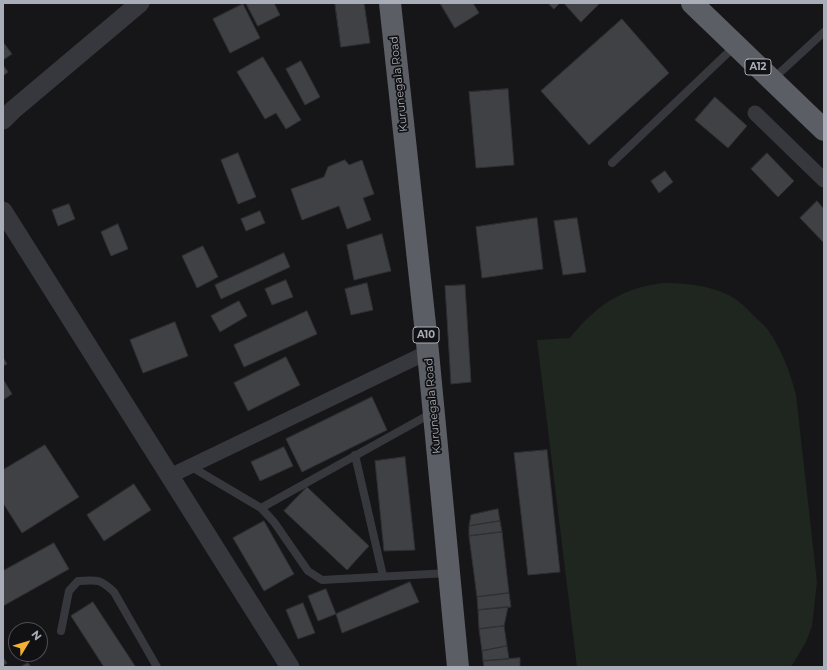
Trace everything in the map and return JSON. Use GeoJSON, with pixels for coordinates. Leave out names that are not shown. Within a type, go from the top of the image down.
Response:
{"type":"FeatureCollection","features":[{"type":"Feature","properties":{"kind":"highway","name":"Kurunegala Road"},"geometry":{"type":"LineString","coordinates":[[390,3],[428,352],[458,667]]}},
{"type":"Feature","properties":{"kind":"highway","name":"A12"},"geometry":{"type":"LineString","coordinates":[[692,3],[824,130]]}},
{"type":"Feature","properties":{"kind":"street"},"geometry":{"type":"LineString","coordinates":[[3,120],[140,3]]}},
{"type":"Feature","properties":{"kind":"street"},"geometry":{"type":"LineString","coordinates":[[755,113],[824,180]]}},
{"type":"Feature","properties":{"kind":"street"},"geometry":{"type":"LineString","coordinates":[[3,210],[290,667]]}},
{"type":"Feature","properties":{"kind":"street"},"geometry":{"type":"LineString","coordinates":[[170,476],[428,352]]}},
{"type":"Feature","properties":{"kind":"lane"},"geometry":{"type":"LineString","coordinates":[[772,79],[824,32]]}},
{"type":"Feature","properties":{"kind":"lane"},"geometry":{"type":"LineString","coordinates":[[612,163],[736,45]]}},
{"type":"Feature","properties":{"kind":"lane"},"geometry":{"type":"LineString","coordinates":[[261,508],[434,412]]}},
{"type":"Feature","properties":{"kind":"lane"},"geometry":{"type":"LineString","coordinates":[[355,455],[383,576]]}},
{"type":"Feature","properties":{"kind":"lane"},"geometry":{"type":"LineString","coordinates":[[190,466],[261,508],[274,522],[308,571],[322,580],[449,573]]}},
{"type":"Feature","properties":{"kind":"lane"},"geometry":{"type":"LineString","coordinates":[[61,631],[70,590],[78,581],[96,580],[104,583],[114,592],[157,667]]}},
{"type":"Feature","properties":{"kind":"shaded area"},"geometry":{"type":"Polygon","coordinates":[[[663,283],[702,286],[717,290],[740,302],[768,330],[785,361],[791,378],[796,395],[817,582],[812,626],[806,642],[791,667],[577,667],[537,340],[570,338],[593,313],[611,300],[631,291],[663,283]]]}},
{"type":"Feature","properties":{"kind":"building"},"geometry":{"type":"Polygon","coordinates":[[[246,3],[274,3],[280,15],[258,26],[246,3]]]}},
{"type":"Feature","properties":{"kind":"building"},"geometry":{"type":"Polygon","coordinates":[[[335,3],[364,3],[370,43],[341,47],[335,3]]]}},
{"type":"Feature","properties":{"kind":"building"},"geometry":{"type":"Polygon","coordinates":[[[440,3],[473,3],[479,13],[455,28],[440,3]]]}},
{"type":"Feature","properties":{"kind":"building"},"geometry":{"type":"Polygon","coordinates":[[[548,3],[560,3],[554,9],[548,3]]]}},
{"type":"Feature","properties":{"kind":"building"},"geometry":{"type":"Polygon","coordinates":[[[564,3],[600,3],[581,22],[564,3]]]}},
{"type":"Feature","properties":{"kind":"building"},"geometry":{"type":"Polygon","coordinates":[[[243,4],[260,38],[230,53],[213,19],[243,4]]]}},
{"type":"Feature","properties":{"kind":"building"},"geometry":{"type":"Polygon","coordinates":[[[622,19],[669,73],[589,145],[541,91],[622,19]]]}},
{"type":"Feature","properties":{"kind":"building"},"geometry":{"type":"Polygon","coordinates":[[[3,42],[12,54],[3,60],[3,42]]]}},
{"type":"Feature","properties":{"kind":"building"},"geometry":{"type":"Polygon","coordinates":[[[263,57],[301,120],[286,129],[276,113],[265,119],[237,72],[263,57]]]}},
{"type":"Feature","properties":{"kind":"building"},"geometry":{"type":"Polygon","coordinates":[[[301,61],[320,97],[305,105],[286,69],[301,61]]]}},
{"type":"Feature","properties":{"kind":"building"},"geometry":{"type":"Polygon","coordinates":[[[3,65],[8,72],[3,76],[3,65]]]}},
{"type":"Feature","properties":{"kind":"building"},"geometry":{"type":"Polygon","coordinates":[[[508,89],[514,165],[476,168],[469,92],[508,89]]]}},
{"type":"Feature","properties":{"kind":"building"},"geometry":{"type":"Polygon","coordinates":[[[715,97],[747,126],[728,148],[695,120],[715,97]]]}},
{"type":"Feature","properties":{"kind":"building"},"geometry":{"type":"Polygon","coordinates":[[[238,153],[256,197],[238,204],[221,160],[238,153]]]}},
{"type":"Feature","properties":{"kind":"building"},"geometry":{"type":"Polygon","coordinates":[[[767,153],[794,181],[778,197],[751,169],[767,153]]]}},
{"type":"Feature","properties":{"kind":"building"},"geometry":{"type":"Polygon","coordinates":[[[345,160],[349,165],[362,160],[374,194],[363,198],[371,220],[347,229],[339,206],[302,220],[291,189],[324,177],[328,167],[345,160]]]}},
{"type":"Feature","properties":{"kind":"building"},"geometry":{"type":"Polygon","coordinates":[[[665,171],[673,182],[659,193],[651,181],[665,171]]]}},
{"type":"Feature","properties":{"kind":"building"},"geometry":{"type":"Polygon","coordinates":[[[817,201],[824,209],[824,243],[800,218],[817,201]]]}},
{"type":"Feature","properties":{"kind":"building"},"geometry":{"type":"Polygon","coordinates":[[[69,204],[75,219],[58,226],[52,210],[69,204]]]}},
{"type":"Feature","properties":{"kind":"building"},"geometry":{"type":"Polygon","coordinates":[[[260,211],[265,223],[246,231],[241,219],[260,211]]]}},
{"type":"Feature","properties":{"kind":"building"},"geometry":{"type":"Polygon","coordinates":[[[537,218],[543,269],[482,278],[476,227],[537,218]]]}},
{"type":"Feature","properties":{"kind":"building"},"geometry":{"type":"Polygon","coordinates":[[[577,218],[586,272],[563,275],[554,221],[577,218]]]}},
{"type":"Feature","properties":{"kind":"building"},"geometry":{"type":"Polygon","coordinates":[[[118,224],[128,249],[111,256],[101,232],[118,224]]]}},
{"type":"Feature","properties":{"kind":"building"},"geometry":{"type":"Polygon","coordinates":[[[382,234],[391,271],[354,280],[347,245],[382,234]]]}},
{"type":"Feature","properties":{"kind":"building"},"geometry":{"type":"Polygon","coordinates":[[[203,246],[218,277],[197,288],[182,256],[203,246]]]}},
{"type":"Feature","properties":{"kind":"building"},"geometry":{"type":"Polygon","coordinates":[[[284,253],[290,267],[221,299],[215,285],[284,253]]]}},
{"type":"Feature","properties":{"kind":"building"},"geometry":{"type":"Polygon","coordinates":[[[286,280],[293,297],[272,305],[265,289],[286,280]]]}},
{"type":"Feature","properties":{"kind":"building"},"geometry":{"type":"Polygon","coordinates":[[[367,283],[373,310],[351,315],[345,289],[367,283]]]}},
{"type":"Feature","properties":{"kind":"building"},"geometry":{"type":"Polygon","coordinates":[[[465,285],[471,382],[451,384],[445,286],[465,285]]]}},
{"type":"Feature","properties":{"kind":"building"},"geometry":{"type":"Polygon","coordinates":[[[239,301],[247,316],[220,332],[211,316],[239,301]]]}},
{"type":"Feature","properties":{"kind":"building"},"geometry":{"type":"Polygon","coordinates":[[[307,311],[317,334],[244,367],[234,345],[307,311]]]}},
{"type":"Feature","properties":{"kind":"building"},"geometry":{"type":"Polygon","coordinates":[[[175,322],[188,356],[143,373],[130,340],[175,322]]]}},
{"type":"Feature","properties":{"kind":"building"},"geometry":{"type":"Polygon","coordinates":[[[3,357],[7,364],[3,366],[3,357]]]}},
{"type":"Feature","properties":{"kind":"building"},"geometry":{"type":"Polygon","coordinates":[[[286,357],[300,385],[248,411],[234,383],[286,357]]]}},
{"type":"Feature","properties":{"kind":"building"},"geometry":{"type":"Polygon","coordinates":[[[3,379],[12,394],[3,400],[3,379]]]}},
{"type":"Feature","properties":{"kind":"building"},"geometry":{"type":"Polygon","coordinates":[[[372,397],[387,430],[302,472],[286,439],[372,397]]]}},
{"type":"Feature","properties":{"kind":"building"},"geometry":{"type":"Polygon","coordinates":[[[45,445],[79,497],[22,533],[3,503],[3,470],[45,445]]]}},
{"type":"Feature","properties":{"kind":"building"},"geometry":{"type":"Polygon","coordinates":[[[284,447],[293,466],[260,481],[251,462],[284,447]]]}},
{"type":"Feature","properties":{"kind":"building"},"geometry":{"type":"Polygon","coordinates":[[[547,450],[560,572],[528,575],[514,453],[547,450]]]}},
{"type":"Feature","properties":{"kind":"building"},"geometry":{"type":"Polygon","coordinates":[[[405,457],[415,550],[384,551],[375,461],[405,457]]]}},
{"type":"Feature","properties":{"kind":"building"},"geometry":{"type":"Polygon","coordinates":[[[134,484],[151,510],[104,541],[87,515],[134,484]]]}},
{"type":"Feature","properties":{"kind":"building"},"geometry":{"type":"Polygon","coordinates":[[[307,487],[369,546],[347,570],[284,511],[307,487]]]}},
{"type":"Feature","properties":{"kind":"building"},"geometry":{"type":"Polygon","coordinates":[[[498,509],[500,521],[469,526],[471,515],[498,509]]]}},
{"type":"Feature","properties":{"kind":"building"},"geometry":{"type":"Polygon","coordinates":[[[264,521],[294,574],[264,591],[233,538],[264,521]]]}},
{"type":"Feature","properties":{"kind":"building"},"geometry":{"type":"Polygon","coordinates":[[[500,521],[502,532],[469,536],[469,526],[500,521]]]}},
{"type":"Feature","properties":{"kind":"building"},"geometry":{"type":"Polygon","coordinates":[[[502,532],[509,593],[477,597],[469,536],[502,532]]]}},
{"type":"Feature","properties":{"kind":"building"},"geometry":{"type":"Polygon","coordinates":[[[54,543],[69,569],[3,606],[3,571],[54,543]]]}},
{"type":"Feature","properties":{"kind":"building"},"geometry":{"type":"Polygon","coordinates":[[[410,582],[419,602],[342,633],[336,614],[410,582]]]}},
{"type":"Feature","properties":{"kind":"building"},"geometry":{"type":"Polygon","coordinates":[[[326,589],[336,614],[318,621],[308,596],[326,589]]]}},
{"type":"Feature","properties":{"kind":"building"},"geometry":{"type":"Polygon","coordinates":[[[509,593],[511,607],[478,610],[477,597],[509,593]]]}},
{"type":"Feature","properties":{"kind":"building"},"geometry":{"type":"Polygon","coordinates":[[[93,602],[135,666],[104,667],[71,616],[93,602]]]}},
{"type":"Feature","properties":{"kind":"building"},"geometry":{"type":"Polygon","coordinates":[[[303,603],[315,633],[298,639],[286,610],[303,603]]]}},
{"type":"Feature","properties":{"kind":"building"},"geometry":{"type":"Polygon","coordinates":[[[508,607],[504,626],[479,629],[478,610],[508,607]]]}},
{"type":"Feature","properties":{"kind":"building"},"geometry":{"type":"Polygon","coordinates":[[[504,626],[507,646],[482,651],[479,629],[504,626]]]}},
{"type":"Feature","properties":{"kind":"building"},"geometry":{"type":"Polygon","coordinates":[[[507,646],[509,659],[483,661],[482,651],[507,646]]]}},
{"type":"Feature","properties":{"kind":"building"},"geometry":{"type":"Polygon","coordinates":[[[3,657],[7,663],[3,666],[3,657]]]}},
{"type":"Feature","properties":{"kind":"building"},"geometry":{"type":"Polygon","coordinates":[[[520,658],[520,667],[484,667],[483,661],[520,658]]]}},
{"type":"Feature","properties":{"kind":"building"},"geometry":{"type":"Polygon","coordinates":[[[28,663],[31,667],[20,667],[28,663]]]}}]}
